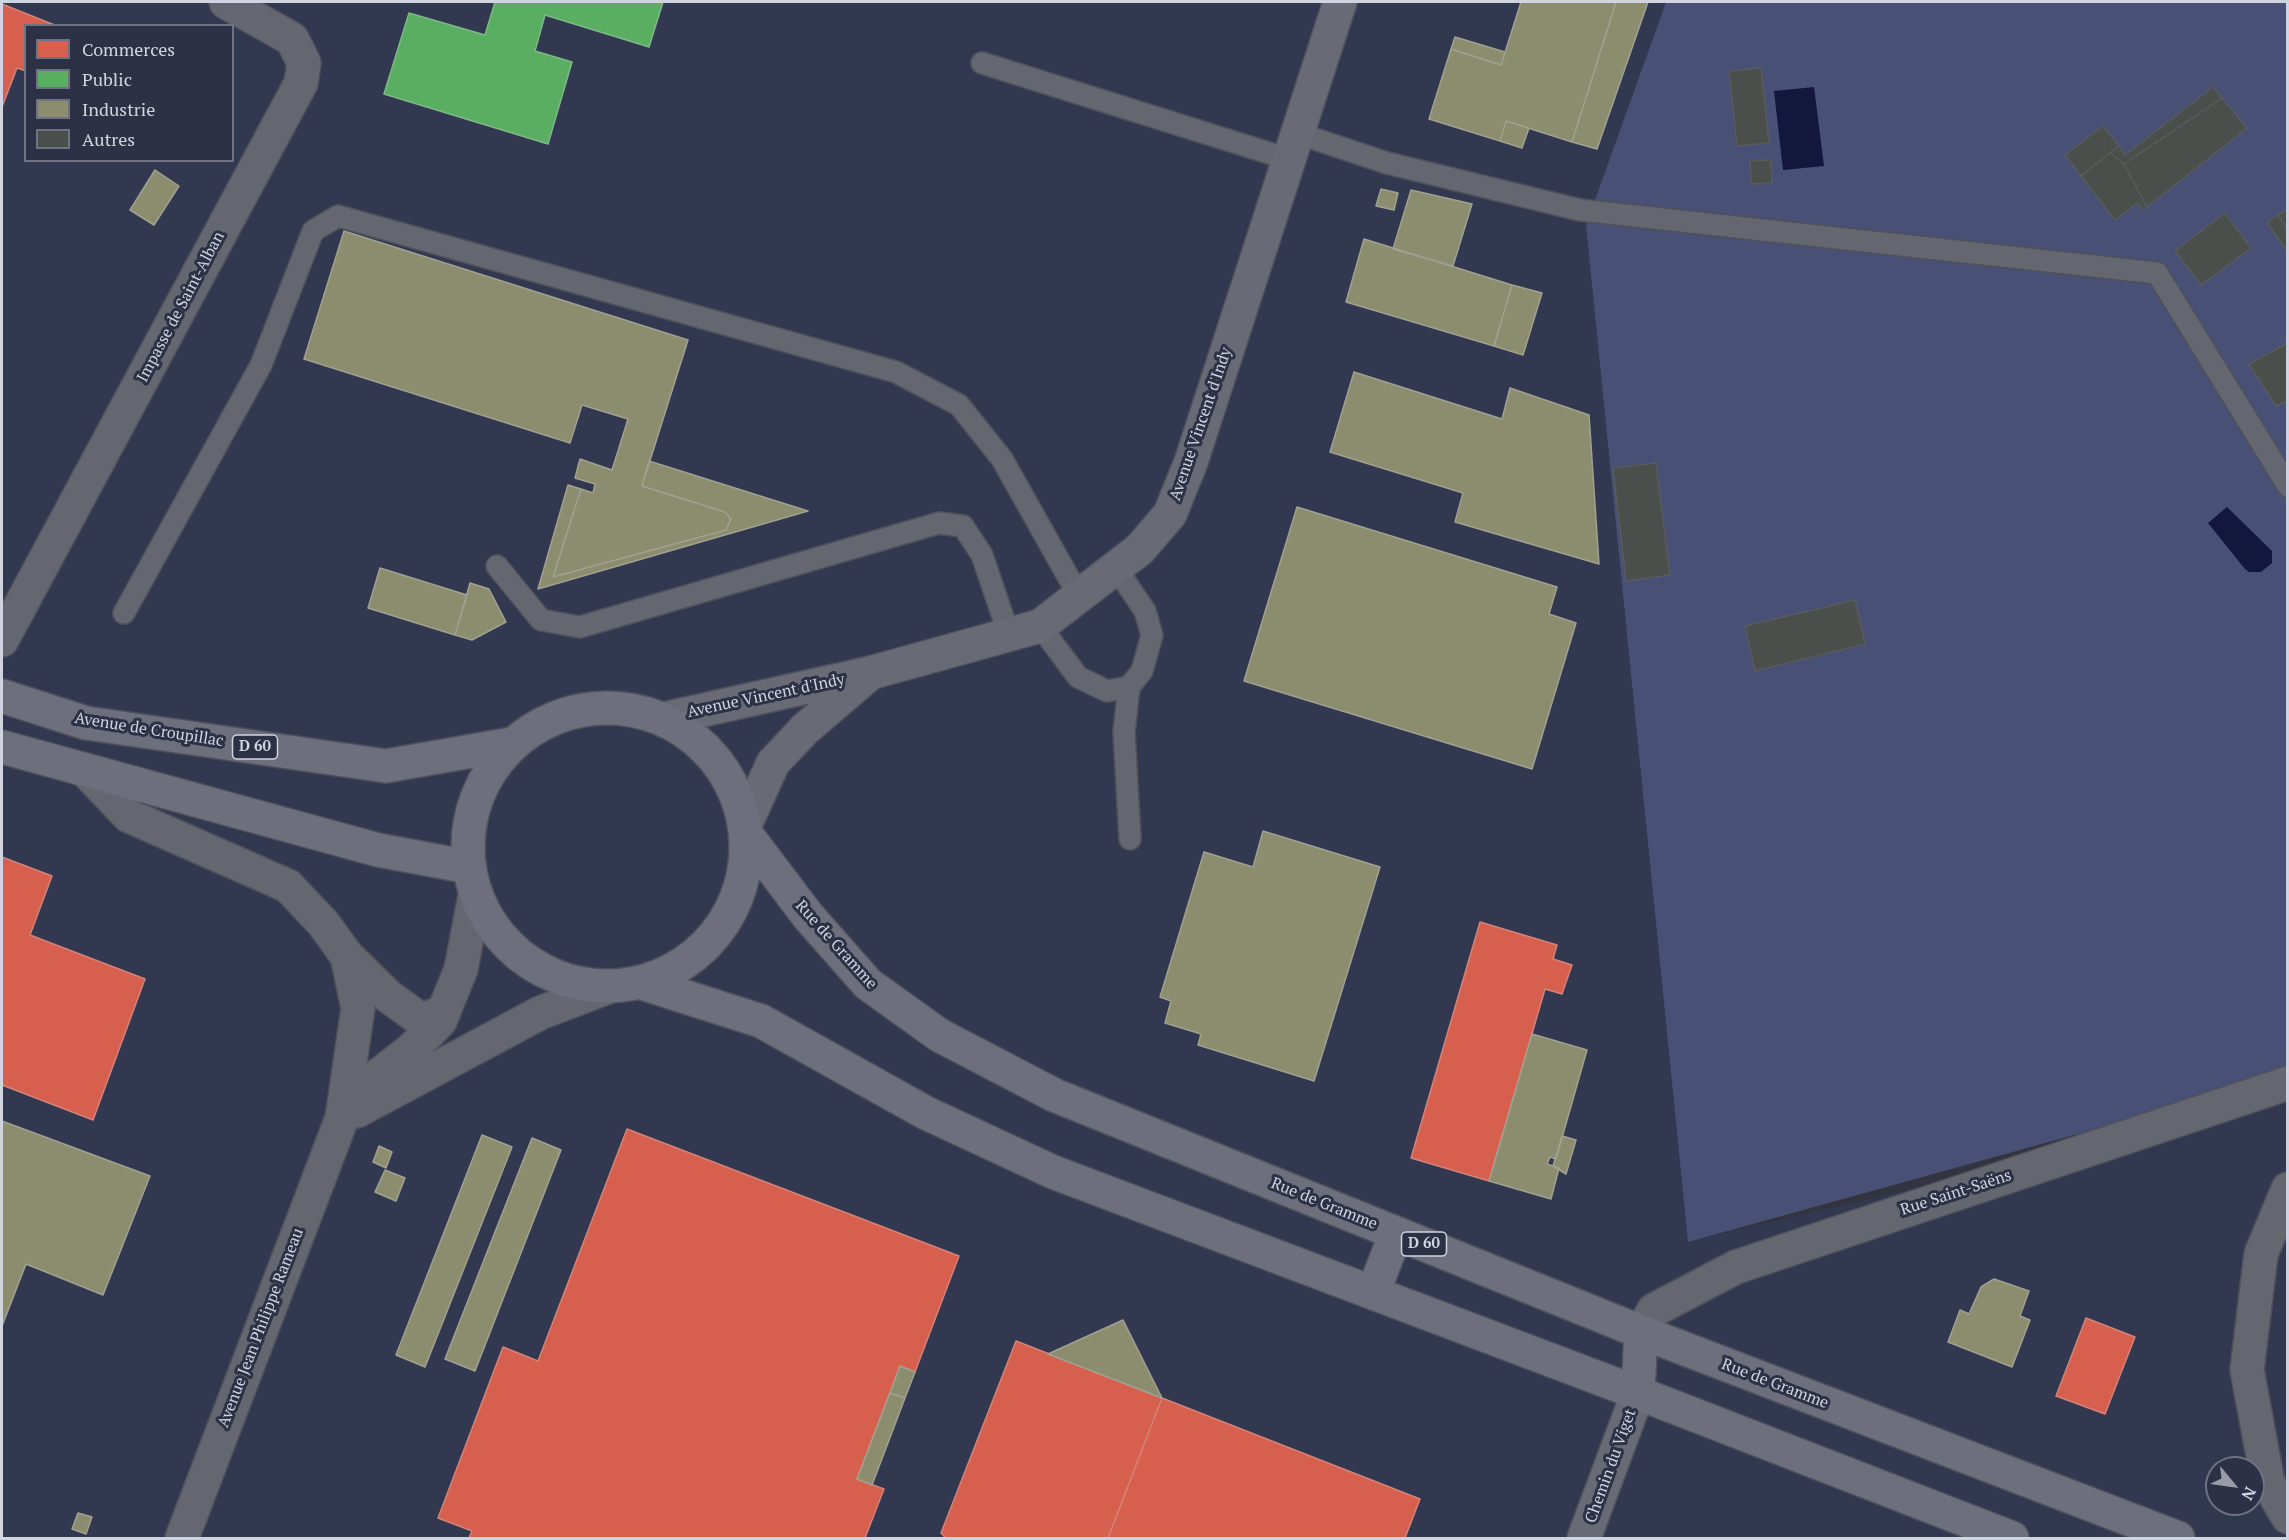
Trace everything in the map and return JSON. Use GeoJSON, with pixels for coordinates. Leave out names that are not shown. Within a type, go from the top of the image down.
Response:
{"type":"FeatureCollection","features":[{"type":"Feature","properties":{"kind":"main road","name":"Avenue de Croupillac"},"geometry":{"type":"LineString","coordinates":[[2,696],[86,723],[386,766],[512,744]]}},
{"type":"Feature","properties":{"kind":"main road"},"geometry":{"type":"LineString","coordinates":[[624,708],[663,718],[693,736],[718,761],[735,791],[746,829],[742,883],[721,928],[687,962],[642,983],[608,987],[574,984],[542,971],[513,952],[491,926],[472,881],[469,822],[484,780],[512,744],[545,722],[584,709],[624,708]]}},
{"type":"Feature","properties":{"kind":"main road"},"geometry":{"type":"LineString","coordinates":[[2,747],[378,850],[472,881]]}},
{"type":"Feature","properties":{"kind":"main road","name":"Rue de Gramme"},"geometry":{"type":"LineString","coordinates":[[746,829],[808,916],[868,984],[939,1035],[1054,1095],[1641,1332],[2178,1539]]}},
{"type":"Feature","properties":{"kind":"main road"},"geometry":{"type":"LineString","coordinates":[[642,983],[761,1020],[926,1113],[1053,1172],[1638,1393],[2012,1539]]}},
{"type":"Feature","properties":{"kind":"main road"},"geometry":{"type":"LineString","coordinates":[[1373,1293],[1396,1233]]}},
{"type":"Feature","properties":{"kind":"main road"},"geometry":{"type":"LineString","coordinates":[[1638,1393],[1641,1332]]}},
{"type":"Feature","properties":{"kind":"street","name":"Impasse de Saint-Alban"},"geometry":{"type":"LineString","coordinates":[[2,640],[301,83],[304,63],[292,39],[226,2]]}},
{"type":"Feature","properties":{"kind":"street","name":"Avenue Vincent d'Indy"},"geometry":{"type":"LineString","coordinates":[[663,718],[870,673],[1024,631],[1079,596],[1140,549],[1170,514],[1191,462],[1340,2]]}},
{"type":"Feature","properties":{"kind":"street","name":"Avenue Vincent d'Indy"},"geometry":{"type":"LineString","coordinates":[[746,829],[773,763],[805,729],[870,673]]}},
{"type":"Feature","properties":{"kind":"street"},"geometry":{"type":"LineString","coordinates":[[85,770],[129,816],[288,886],[323,923],[347,956],[387,996],[421,1020],[444,1012]]}},
{"type":"Feature","properties":{"kind":"street","name":"Avenue Jean Philippe Rameau"},"geometry":{"type":"LineString","coordinates":[[182,1539],[342,1118],[379,1075],[411,1050],[440,1021],[444,1012],[461,969],[472,881]]}},
{"type":"Feature","properties":{"kind":"street"},"geometry":{"type":"LineString","coordinates":[[342,1118],[358,1008],[347,956]]}},
{"type":"Feature","properties":{"kind":"street"},"geometry":{"type":"LineString","coordinates":[[342,1118],[540,1013],[608,987]]}},
{"type":"Feature","properties":{"kind":"street","name":"Rue Saint-Saëns"},"geometry":{"type":"LineString","coordinates":[[1641,1332],[1654,1310],[1736,1267],[2288,1083]]}},
{"type":"Feature","properties":{"kind":"street"},"geometry":{"type":"LineString","coordinates":[[2288,1189],[2261,1254],[2247,1370],[2268,1483],[2288,1516]]}},
{"type":"Feature","properties":{"kind":"street","name":"Chemin du Viget"},"geometry":{"type":"LineString","coordinates":[[1584,1539],[1638,1393]]}},
{"type":"Feature","properties":{"kind":"lane"},"geometry":{"type":"LineString","coordinates":[[982,63],[1293,146],[1388,163],[1580,210],[2157,273],[2288,486]]}},
{"type":"Feature","properties":{"kind":"lane"},"geometry":{"type":"LineString","coordinates":[[124,613],[261,365],[313,231],[338,216],[896,372],[959,405],[1002,459],[1079,596]]}},
{"type":"Feature","properties":{"kind":"lane"},"geometry":{"type":"LineString","coordinates":[[497,566],[541,620],[580,627],[939,523],[963,526],[982,555],[1024,631],[1078,677],[1107,691],[1129,687]]}},
{"type":"Feature","properties":{"kind":"lane"},"geometry":{"type":"LineString","coordinates":[[1116,568],[1145,611],[1152,634],[1142,671],[1129,687],[1124,732],[1130,839]]}},
{"type":"Feature","properties":{"kind":"shaded area"},"geometry":{"type":"Polygon","coordinates":[[[2,2],[1666,2],[1586,225],[1688,1241],[2287,1102],[2287,1538],[2,1538],[2,2]]]}},
{"type":"Feature","properties":{"kind":"shaded area"},"geometry":{"type":"Polygon","coordinates":[[[1666,2],[2287,2],[2287,1076],[1688,1242],[1586,225],[1666,2]]]}},
{"type":"Feature","properties":{"kind":"shaded area"},"geometry":{"type":"Polygon","coordinates":[[[1814,87],[1824,166],[1783,170],[1774,91],[1814,87]]]}},
{"type":"Feature","properties":{"kind":"shaded area"},"geometry":{"type":"Polygon","coordinates":[[[2227,507],[2272,551],[2272,563],[2261,572],[2249,572],[2245,569],[2208,523],[2227,507]]]}},
{"type":"Feature","properties":{"kind":"building: Commerces"},"geometry":{"type":"Polygon","coordinates":[[[2,4],[52,24],[24,24],[24,70],[17,68],[2,107],[2,4]]]}},
{"type":"Feature","properties":{"kind":"building: Commerces"},"geometry":{"type":"Polygon","coordinates":[[[2,857],[52,876],[30,935],[145,979],[93,1120],[2,1085],[2,857]]]}},
{"type":"Feature","properties":{"kind":"building: Commerces"},"geometry":{"type":"Polygon","coordinates":[[[1480,922],[1557,945],[1553,959],[1572,965],[1562,994],[1545,989],[1489,1181],[1411,1158],[1480,922]]]}},
{"type":"Feature","properties":{"kind":"building: Commerces"},"geometry":{"type":"Polygon","coordinates":[[[627,1129],[959,1256],[915,1372],[900,1366],[857,1479],[884,1489],[865,1538],[469,1538],[472,1531],[438,1518],[503,1347],[538,1361],[627,1129]]]}},
{"type":"Feature","properties":{"kind":"building: Commerces"},"geometry":{"type":"Polygon","coordinates":[[[2086,1318],[2135,1337],[2105,1414],[2056,1396],[2086,1318]]]}},
{"type":"Feature","properties":{"kind":"building: Commerces"},"geometry":{"type":"Polygon","coordinates":[[[1016,1341],[1162,1398],[1108,1538],[946,1538],[941,1533],[1016,1341]]]}},
{"type":"Feature","properties":{"kind":"building: Commerces"},"geometry":{"type":"Polygon","coordinates":[[[1162,1398],[1420,1499],[1405,1538],[1108,1538],[1162,1398]]]}},
{"type":"Feature","properties":{"kind":"building: Public"},"geometry":{"type":"Polygon","coordinates":[[[495,2],[663,2],[649,47],[545,15],[535,51],[572,62],[548,144],[384,94],[409,13],[485,35],[495,2]]]}},
{"type":"Feature","properties":{"kind":"building: Industrie"},"geometry":{"type":"Polygon","coordinates":[[[1521,2],[1616,2],[1572,142],[1506,121],[1500,141],[1429,119],[1451,49],[1501,65],[1521,2]]]}},
{"type":"Feature","properties":{"kind":"building: Industrie"},"geometry":{"type":"Polygon","coordinates":[[[1616,2],[1648,2],[1597,149],[1572,142],[1616,2]]]}},
{"type":"Feature","properties":{"kind":"building: Industrie"},"geometry":{"type":"Polygon","coordinates":[[[1455,37],[1505,52],[1501,65],[1451,49],[1455,37]]]}},
{"type":"Feature","properties":{"kind":"building: Industrie"},"geometry":{"type":"Polygon","coordinates":[[[1506,121],[1529,128],[1522,148],[1500,141],[1506,121]]]}},
{"type":"Feature","properties":{"kind":"building: Industrie"},"geometry":{"type":"Polygon","coordinates":[[[155,170],[179,186],[154,225],[130,210],[155,170]]]}},
{"type":"Feature","properties":{"kind":"building: Industrie"},"geometry":{"type":"Polygon","coordinates":[[[1381,189],[1398,193],[1394,210],[1376,206],[1381,189]]]}},
{"type":"Feature","properties":{"kind":"building: Industrie"},"geometry":{"type":"Polygon","coordinates":[[[1411,190],[1472,204],[1453,266],[1393,249],[1411,190]]]}},
{"type":"Feature","properties":{"kind":"building: Industrie"},"geometry":{"type":"Polygon","coordinates":[[[344,231],[688,340],[642,486],[725,512],[731,519],[726,530],[553,577],[581,489],[593,493],[595,484],[575,478],[580,459],[612,470],[628,419],[582,405],[570,443],[304,359],[344,231]]]}},
{"type":"Feature","properties":{"kind":"building: Industrie"},"geometry":{"type":"Polygon","coordinates":[[[1364,239],[1512,285],[1494,346],[1346,302],[1364,239]]]}},
{"type":"Feature","properties":{"kind":"building: Industrie"},"geometry":{"type":"Polygon","coordinates":[[[1512,285],[1542,293],[1523,355],[1494,346],[1512,285]]]}},
{"type":"Feature","properties":{"kind":"building: Industrie"},"geometry":{"type":"Polygon","coordinates":[[[1354,372],[1502,419],[1510,388],[1589,415],[1599,564],[1455,522],[1463,493],[1330,452],[1354,372]]]}},
{"type":"Feature","properties":{"kind":"building: Industrie"},"geometry":{"type":"Polygon","coordinates":[[[649,461],[808,511],[538,589],[568,485],[581,489],[553,577],[726,530],[731,519],[725,512],[642,486],[649,461]]]}},
{"type":"Feature","properties":{"kind":"building: Industrie"},"geometry":{"type":"Polygon","coordinates":[[[1297,507],[1557,587],[1549,614],[1576,623],[1532,769],[1244,681],[1297,507]]]}},
{"type":"Feature","properties":{"kind":"building: Industrie"},"geometry":{"type":"Polygon","coordinates":[[[380,568],[467,595],[455,635],[368,608],[380,568]]]}},
{"type":"Feature","properties":{"kind":"building: Industrie"},"geometry":{"type":"Polygon","coordinates":[[[470,583],[489,589],[506,622],[472,640],[455,635],[470,583]]]}},
{"type":"Feature","properties":{"kind":"building: Industrie"},"geometry":{"type":"Polygon","coordinates":[[[1263,831],[1380,867],[1314,1081],[1198,1045],[1201,1034],[1165,1023],[1171,1001],[1160,997],[1204,852],[1253,867],[1263,831]]]}},
{"type":"Feature","properties":{"kind":"building: Industrie"},"geometry":{"type":"Polygon","coordinates":[[[1532,1034],[1587,1050],[1556,1159],[1550,1157],[1547,1164],[1559,1168],[1551,1199],[1489,1181],[1532,1034]]]}},
{"type":"Feature","properties":{"kind":"building: Industrie"},"geometry":{"type":"Polygon","coordinates":[[[2,1121],[150,1176],[103,1295],[26,1264],[2,1326],[2,1121]]]}},
{"type":"Feature","properties":{"kind":"building: Industrie"},"geometry":{"type":"Polygon","coordinates":[[[482,1135],[512,1147],[425,1367],[396,1355],[482,1135]]]}},
{"type":"Feature","properties":{"kind":"building: Industrie"},"geometry":{"type":"Polygon","coordinates":[[[1562,1136],[1576,1140],[1566,1174],[1553,1166],[1562,1136]]]}},
{"type":"Feature","properties":{"kind":"building: Industrie"},"geometry":{"type":"Polygon","coordinates":[[[532,1138],[561,1150],[475,1371],[445,1359],[532,1138]]]}},
{"type":"Feature","properties":{"kind":"building: Industrie"},"geometry":{"type":"Polygon","coordinates":[[[379,1146],[392,1152],[386,1168],[373,1162],[379,1146]]]}},
{"type":"Feature","properties":{"kind":"building: Industrie"},"geometry":{"type":"Polygon","coordinates":[[[385,1170],[405,1178],[396,1201],[375,1192],[385,1170]]]}},
{"type":"Feature","properties":{"kind":"building: Industrie"},"geometry":{"type":"Polygon","coordinates":[[[1994,1279],[2029,1291],[2020,1316],[2030,1320],[2012,1367],[1948,1342],[1960,1310],[1969,1314],[1981,1287],[1994,1279]]]}},
{"type":"Feature","properties":{"kind":"building: Industrie"},"geometry":{"type":"Polygon","coordinates":[[[1123,1320],[1162,1398],[1048,1354],[1123,1320]]]}},
{"type":"Feature","properties":{"kind":"building: Industrie"},"geometry":{"type":"Polygon","coordinates":[[[900,1366],[915,1372],[905,1398],[890,1393],[900,1366]]]}},
{"type":"Feature","properties":{"kind":"building: Industrie"},"geometry":{"type":"Polygon","coordinates":[[[890,1393],[905,1398],[872,1485],[857,1479],[890,1393]]]}},
{"type":"Feature","properties":{"kind":"building: Industrie"},"geometry":{"type":"Polygon","coordinates":[[[78,1513],[92,1517],[86,1534],[72,1529],[78,1513]]]}},
{"type":"Feature","properties":{"kind":"building: Autres"},"geometry":{"type":"Polygon","coordinates":[[[1761,68],[1769,143],[1737,146],[1729,71],[1761,68]]]}},
{"type":"Feature","properties":{"kind":"building: Autres"},"geometry":{"type":"Polygon","coordinates":[[[2213,87],[2222,98],[2124,164],[2110,153],[2119,146],[2125,155],[2213,87]]]}},
{"type":"Feature","properties":{"kind":"building: Autres"},"geometry":{"type":"Polygon","coordinates":[[[2222,98],[2247,128],[2147,207],[2124,164],[2222,98]]]}},
{"type":"Feature","properties":{"kind":"building: Autres"},"geometry":{"type":"Polygon","coordinates":[[[2103,126],[2119,146],[2081,176],[2065,155],[2103,126]]]}},
{"type":"Feature","properties":{"kind":"building: Autres"},"geometry":{"type":"Polygon","coordinates":[[[2110,153],[2124,164],[2147,207],[2143,210],[2137,203],[2115,220],[2081,176],[2110,153]]]}},
{"type":"Feature","properties":{"kind":"building: Autres"},"geometry":{"type":"Polygon","coordinates":[[[1771,160],[1772,183],[1751,184],[1750,161],[1771,160]]]}},
{"type":"Feature","properties":{"kind":"building: Autres"},"geometry":{"type":"Polygon","coordinates":[[[2288,209],[2288,229],[2278,215],[2288,209]]]}},
{"type":"Feature","properties":{"kind":"building: Autres"},"geometry":{"type":"Polygon","coordinates":[[[2225,213],[2251,248],[2201,285],[2175,251],[2225,213]]]}},
{"type":"Feature","properties":{"kind":"building: Autres"},"geometry":{"type":"Polygon","coordinates":[[[2278,215],[2288,229],[2288,252],[2267,223],[2278,215]]]}},
{"type":"Feature","properties":{"kind":"building: Autres"},"geometry":{"type":"Polygon","coordinates":[[[2288,343],[2288,401],[2276,406],[2249,364],[2288,343]]]}},
{"type":"Feature","properties":{"kind":"building: Autres"},"geometry":{"type":"Polygon","coordinates":[[[1656,463],[1670,575],[1626,581],[1613,468],[1656,463]]]}},
{"type":"Feature","properties":{"kind":"building: Autres"},"geometry":{"type":"Polygon","coordinates":[[[1855,600],[1865,644],[1755,671],[1745,626],[1855,600]]]}}]}
